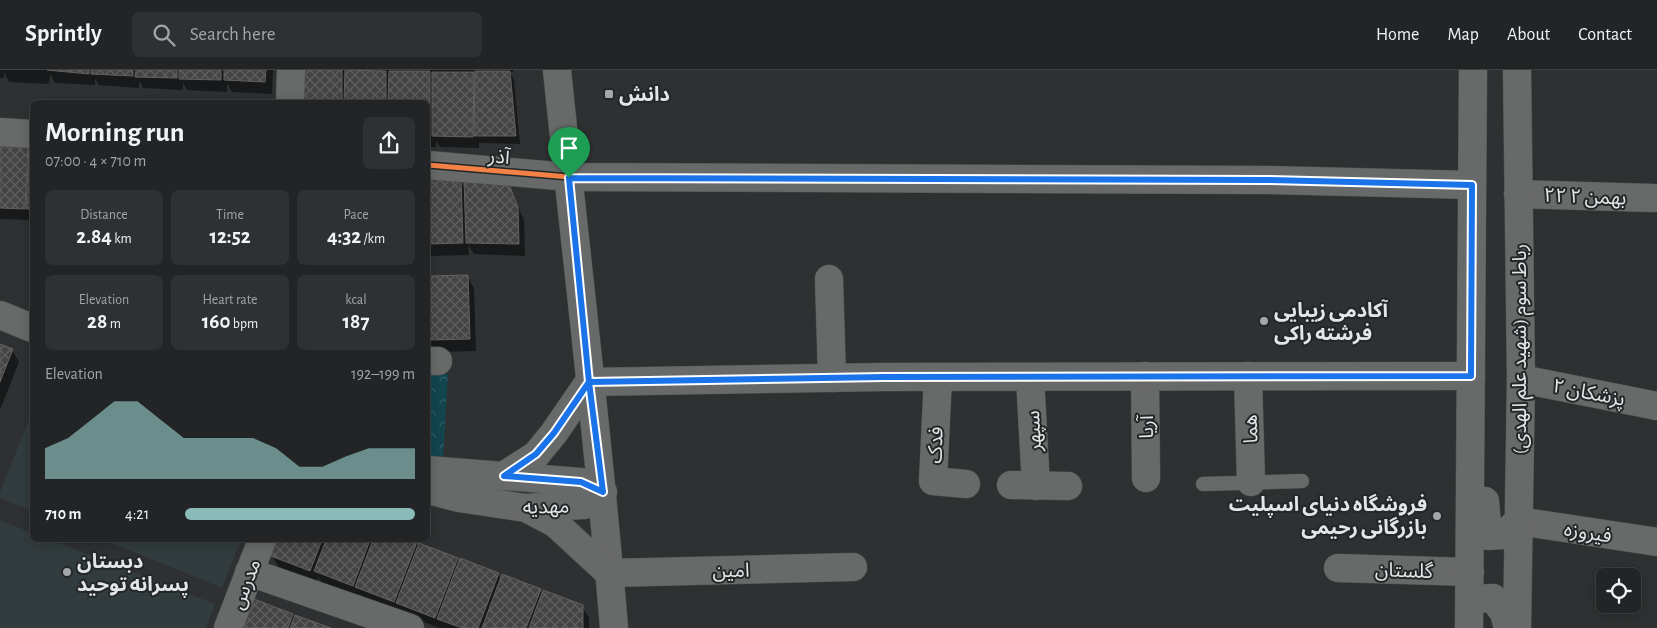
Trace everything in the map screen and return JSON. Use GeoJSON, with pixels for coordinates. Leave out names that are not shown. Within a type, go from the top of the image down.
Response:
{"type":"FeatureCollection","features":[{"type":"Feature","properties":{"kind":"street"},"geometry":{"type":"LineString","coordinates":[[290,70],[290,100]]}},
{"type":"Feature","properties":{"kind":"street"},"geometry":{"type":"LineString","coordinates":[[557,70],[589,382],[603,492],[614,628]]}},
{"type":"Feature","properties":{"kind":"street"},"geometry":{"type":"LineString","coordinates":[[1470,628],[1473,70]]}},
{"type":"Feature","properties":{"kind":"street","name":"رباط سوم (شهید علم الهدی)"},"geometry":{"type":"LineString","coordinates":[[1517,70],[1521,379],[1518,628]]}},
{"type":"Feature","properties":{"kind":"street"},"geometry":{"type":"LineString","coordinates":[[0,132],[30,134]]}},
{"type":"Feature","properties":{"kind":"street","name":"آذر"},"geometry":{"type":"LineString","coordinates":[[430,165],[569,178],[1267,180],[1472,185]]}},
{"type":"Feature","properties":{"kind":"street","name":"۲۲ بهمن ۲"},"geometry":{"type":"LineString","coordinates":[[1518,194],[1653,198]]}},
{"type":"Feature","properties":{"kind":"street"},"geometry":{"type":"LineString","coordinates":[[829,279],[832,378]]}},
{"type":"Feature","properties":{"kind":"street"},"geometry":{"type":"LineString","coordinates":[[0,315],[30,327]]}},
{"type":"Feature","properties":{"kind":"street","name":"آریا"},"geometry":{"type":"LineString","coordinates":[[1145,376],[1146,478]]}},
{"type":"Feature","properties":{"kind":"street","name":"هما"},"geometry":{"type":"LineString","coordinates":[[1248,376],[1252,482]]}},
{"type":"Feature","properties":{"kind":"street"},"geometry":{"type":"LineString","coordinates":[[589,382],[938,377],[1471,376]]}},
{"type":"Feature","properties":{"kind":"street","name":"فدک"},"geometry":{"type":"LineString","coordinates":[[938,377],[933,480],[966,484]]}},
{"type":"Feature","properties":{"kind":"street","name":"سپهر"},"geometry":{"type":"LineString","coordinates":[[1030,377],[1024,485],[1068,486]]}},
{"type":"Feature","properties":{"kind":"street","name":"پزشکان ۲"},"geometry":{"type":"LineString","coordinates":[[1521,379],[1657,406]]}},
{"type":"Feature","properties":{"kind":"street"},"geometry":{"type":"LineString","coordinates":[[504,476],[536,454],[554,433],[589,382]]}},
{"type":"Feature","properties":{"kind":"street"},"geometry":{"type":"LineString","coordinates":[[1471,424],[1486,435],[1485,519],[1488,536],[1504,535],[1518,521]]}},
{"type":"Feature","properties":{"kind":"street","name":"مهدیه"},"geometry":{"type":"LineString","coordinates":[[430,470],[581,482],[603,492]]}},
{"type":"Feature","properties":{"kind":"street","name":"مهدیه"},"geometry":{"type":"LineString","coordinates":[[430,491],[459,498],[526,508],[584,505],[603,492]]}},
{"type":"Feature","properties":{"kind":"street"},"geometry":{"type":"LineString","coordinates":[[526,508],[556,524],[609,573]]}},
{"type":"Feature","properties":{"kind":"street","name":"فیروزه"},"geometry":{"type":"LineString","coordinates":[[1518,521],[1657,542]]}},
{"type":"Feature","properties":{"kind":"street","name":"مدرس"},"geometry":{"type":"LineString","coordinates":[[228,628],[261,542]]}},
{"type":"Feature","properties":{"kind":"street","name":"امین"},"geometry":{"type":"LineString","coordinates":[[609,573],[852,567]]}},
{"type":"Feature","properties":{"kind":"street","name":"گلستان"},"geometry":{"type":"LineString","coordinates":[[1338,568],[1470,586],[1493,598],[1504,613],[1508,628]]}},
{"type":"Feature","properties":{"kind":"street"},"geometry":{"type":"LineString","coordinates":[[249,572],[410,628]]}},
{"type":"Feature","properties":{"kind":"lane"},"geometry":{"type":"LineString","coordinates":[[1203,484],[1302,481]]}},
{"type":"Feature","properties":{"kind":"shaded area"},"geometry":{"type":"Polygon","coordinates":[[[30,417],[30,510],[0,498],[0,492],[30,417]]]}},
{"type":"Feature","properties":{"kind":"shaded area","name":"دبستان پسرانه توحید"},"geometry":{"type":"Polygon","coordinates":[[[0,520],[30,532],[30,542],[56,542],[215,604],[206,628],[0,628],[0,520]]]}},
{"type":"Feature","properties":{"kind":"shaded area"},"geometry":{"type":"Polygon","coordinates":[[[109,542],[240,542],[222,588],[109,542]]]}},
{"type":"Feature","properties":{"kind":"green space"},"geometry":{"type":"Polygon","coordinates":[[[430,374],[448,374],[443,461],[430,456],[430,374]]]}},
{"type":"Feature","properties":{"kind":"building"},"geometry":{"type":"Polygon","coordinates":[[[47,70],[89,70],[89,74],[47,70]]]}},
{"type":"Feature","properties":{"kind":"building"},"geometry":{"type":"Polygon","coordinates":[[[91,70],[133,70],[133,76],[91,74],[91,70]]]}},
{"type":"Feature","properties":{"kind":"building"},"geometry":{"type":"Polygon","coordinates":[[[136,70],[177,70],[177,78],[135,77],[136,70]]]}},
{"type":"Feature","properties":{"kind":"building"},"geometry":{"type":"Polygon","coordinates":[[[179,70],[221,70],[221,80],[179,79],[179,70]]]}},
{"type":"Feature","properties":{"kind":"building"},"geometry":{"type":"Polygon","coordinates":[[[224,70],[266,70],[265,82],[224,80],[224,70]]]}},
{"type":"Feature","properties":{"kind":"building"},"geometry":{"type":"Polygon","coordinates":[[[300,70],[342,70],[342,100],[300,100],[300,70]]]}},
{"type":"Feature","properties":{"kind":"building"},"geometry":{"type":"Polygon","coordinates":[[[345,70],[386,71],[386,100],[344,100],[345,70]]]}},
{"type":"Feature","properties":{"kind":"building"},"geometry":{"type":"Polygon","coordinates":[[[389,71],[430,71],[430,100],[388,100],[389,71]]]}},
{"type":"Feature","properties":{"kind":"building"},"geometry":{"type":"Polygon","coordinates":[[[475,71],[510,71],[516,136],[474,136],[475,71]]]}},
{"type":"Feature","properties":{"kind":"building"},"geometry":{"type":"Polygon","coordinates":[[[432,72],[474,72],[473,137],[432,136],[432,72]]]}},
{"type":"Feature","properties":{"kind":"building"},"geometry":{"type":"Polygon","coordinates":[[[0,143],[28,144],[25,209],[0,208],[0,143]]]}},
{"type":"Feature","properties":{"kind":"building"},"geometry":{"type":"Polygon","coordinates":[[[29,145],[30,145],[30,209],[26,209],[29,145]]]}},
{"type":"Feature","properties":{"kind":"building"},"geometry":{"type":"Polygon","coordinates":[[[506,177],[518,207],[519,244],[466,243],[464,178],[506,177]]]}},
{"type":"Feature","properties":{"kind":"building"},"geometry":{"type":"Polygon","coordinates":[[[461,179],[463,243],[430,244],[430,180],[461,179]]]}},
{"type":"Feature","properties":{"kind":"building"},"geometry":{"type":"Polygon","coordinates":[[[468,275],[470,339],[430,340],[430,276],[468,275]]]}},
{"type":"Feature","properties":{"kind":"building"},"geometry":{"type":"Polygon","coordinates":[[[0,344],[13,349],[0,382],[0,344]]]}},
{"type":"Feature","properties":{"kind":"building"},"geometry":{"type":"Polygon","coordinates":[[[276,542],[321,542],[310,571],[271,556],[276,542]]]}},
{"type":"Feature","properties":{"kind":"building"},"geometry":{"type":"Polygon","coordinates":[[[325,542],[369,542],[353,586],[314,571],[325,542]]]}},
{"type":"Feature","properties":{"kind":"building"},"geometry":{"type":"Polygon","coordinates":[[[372,542],[417,542],[394,602],[355,587],[372,542]]]}},
{"type":"Feature","properties":{"kind":"building"},"geometry":{"type":"Polygon","coordinates":[[[419,543],[458,558],[435,618],[396,603],[419,543]]]}},
{"type":"Feature","properties":{"kind":"building"},"geometry":{"type":"Polygon","coordinates":[[[460,558],[499,573],[478,628],[462,628],[437,619],[460,558]]]}},
{"type":"Feature","properties":{"kind":"building"},"geometry":{"type":"Polygon","coordinates":[[[502,574],[541,589],[526,628],[482,628],[502,574]]]}},
{"type":"Feature","properties":{"kind":"building"},"geometry":{"type":"Polygon","coordinates":[[[543,590],[583,605],[583,628],[529,628],[543,590]]]}},
{"type":"Feature","properties":{"kind":"building"},"geometry":{"type":"Polygon","coordinates":[[[254,599],[293,614],[288,628],[243,628],[254,599]]]}},
{"type":"Feature","properties":{"kind":"building"},"geometry":{"type":"Polygon","coordinates":[[[295,615],[331,628],[290,628],[295,615]]]}},
{"type":"Feature","properties":{"kind":"cycle path"},"geometry":{"type":"LineString","coordinates":[[430,165],[569,177],[1267,180],[1472,185]]}},
{"type":"Feature","properties":{"kind":"cycle path"},"geometry":{"type":"LineString","coordinates":[[589,382],[884,377],[1471,376]]}},
{"type":"Feature","properties":{"kind":"place","name":"دانش"},"geometry":{"type":"Point","coordinates":[609,94]}},
{"type":"Feature","properties":{"kind":"place","name":"آکادمی زیبایی فرشته راکی"},"geometry":{"type":"Point","coordinates":[1264,321]}},
{"type":"Feature","properties":{"kind":"place","name":"فروشگاه دنیای اسپلیت بازرگانی رحیمی"},"geometry":{"type":"Point","coordinates":[1437,516]}},
{"type":"Feature","properties":{"kind":"place","name":"دبستان پسرانه توحید"},"geometry":{"type":"Point","coordinates":[67,572]}},
{"type":"Feature","properties":{"kind":"route"},"geometry":{"type":"LineString","coordinates":[[569,178],[589,382],[603,492],[581,482],[504,476],[536,454],[554,433],[589,382],[884,377],[1471,376],[1472,185],[1267,180],[569,178]]}}]}
